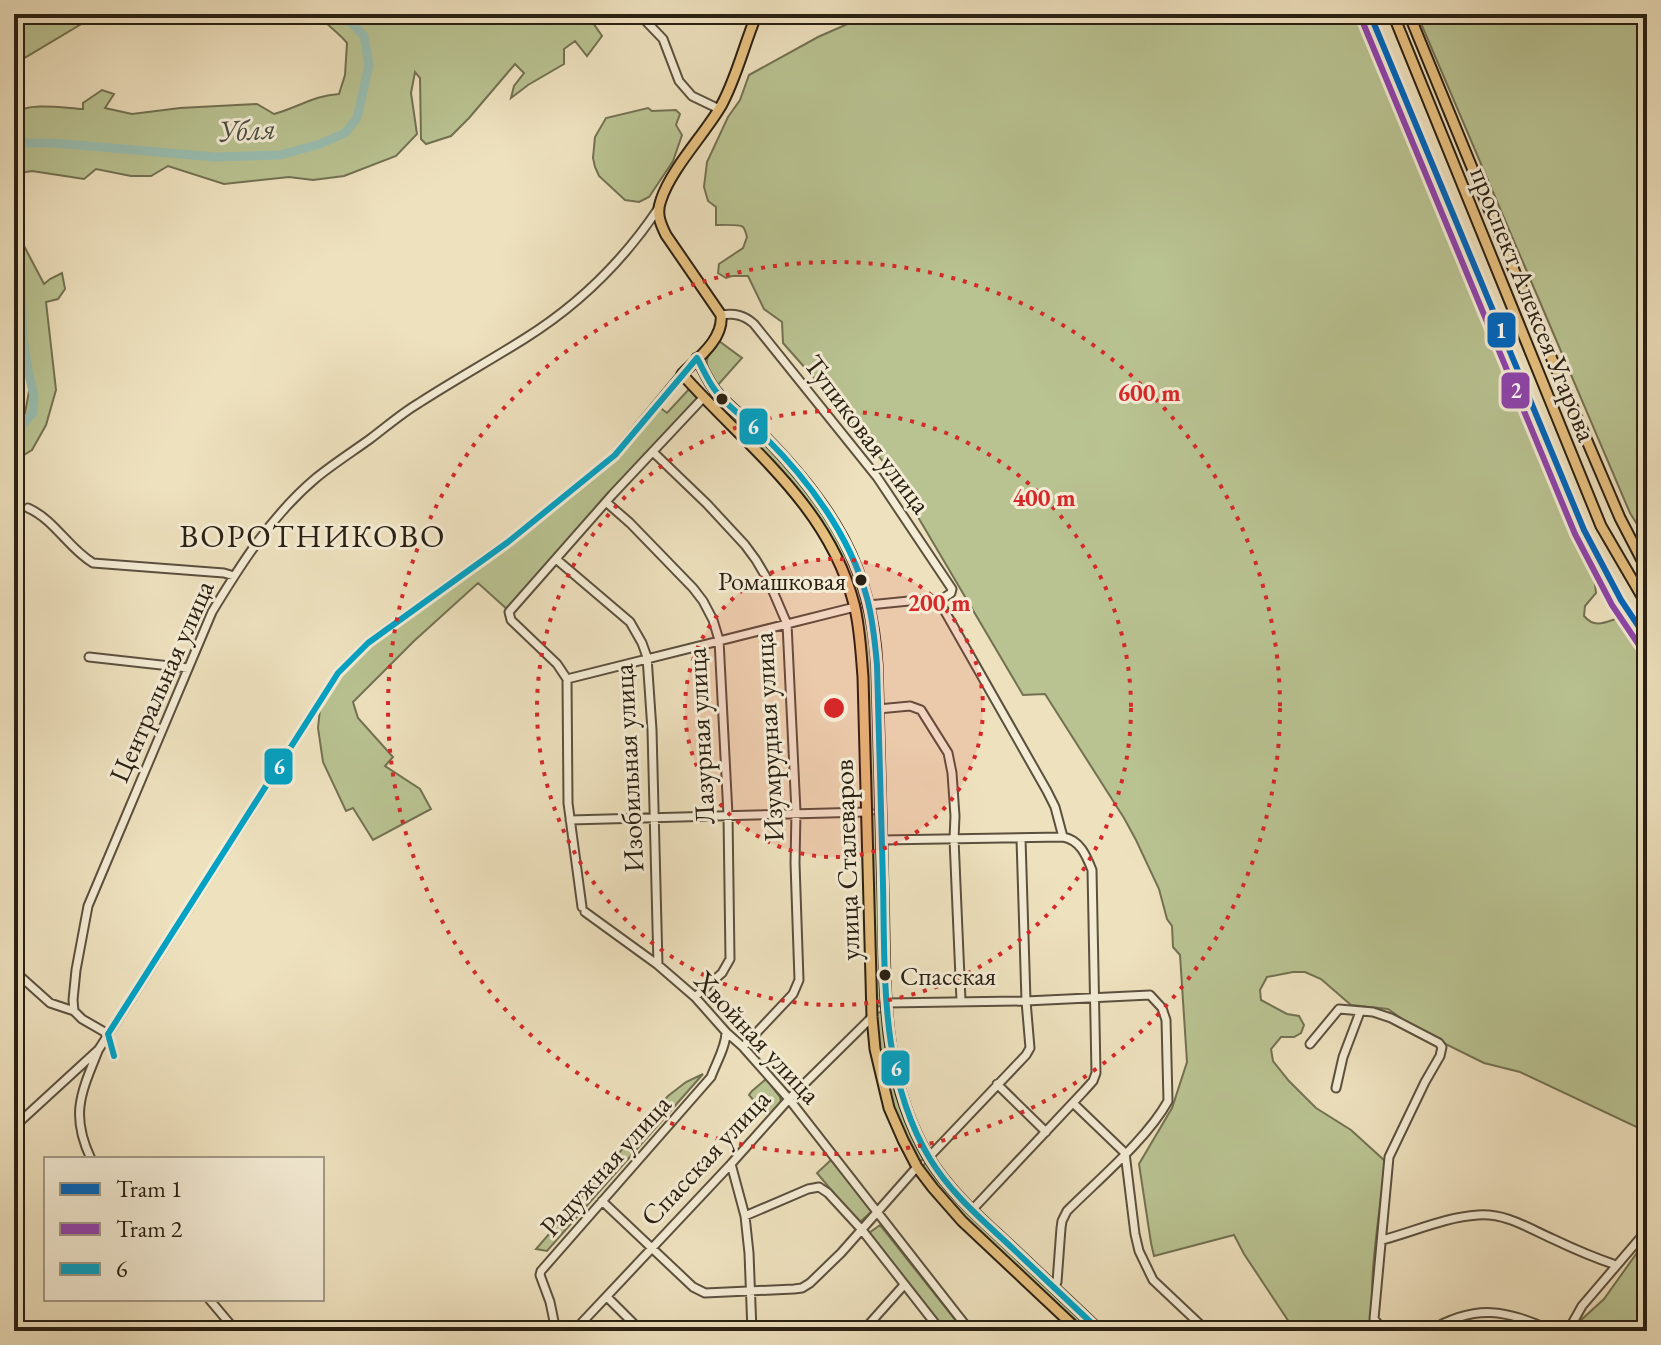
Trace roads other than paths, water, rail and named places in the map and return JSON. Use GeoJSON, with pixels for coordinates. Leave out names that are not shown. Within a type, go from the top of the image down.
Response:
{"type":"FeatureCollection","features":[{"type":"Feature","properties":{"kind":"main road"},"geometry":{"type":"LineString","coordinates":[[682,374],[717,336],[721,315],[666,235],[658,209],[668,184],[730,89],[757,14]]}},
{"type":"Feature","properties":{"kind":"main road","name":"проспект Алексея Угарова"},"geometry":{"type":"LineString","coordinates":[[1393,14],[1601,526],[1647,605]]}},
{"type":"Feature","properties":{"kind":"main road","name":"проспект Алексея Угарова"},"geometry":{"type":"LineString","coordinates":[[1409,14],[1620,518],[1647,570]]}},
{"type":"Feature","properties":{"kind":"main road","name":"улица Сталеваров"},"geometry":{"type":"LineString","coordinates":[[697,358],[713,388],[795,469],[825,506],[852,556],[869,605],[875,638],[886,1006],[900,1094],[929,1157],[943,1177],[972,1210],[1100,1331]]}},
{"type":"Feature","properties":{"kind":"main road"},"geometry":{"type":"LineString","coordinates":[[690,384],[695,375],[704,371]]}},
{"type":"Feature","properties":{"kind":"main road","name":"улица Сталеваров"},"geometry":{"type":"LineString","coordinates":[[682,374],[783,477],[812,514],[835,553],[855,607],[863,677],[873,1013],[880,1077],[889,1108],[917,1167],[962,1221],[1079,1331]]}},
{"type":"Feature","properties":{"kind":"main road"},"geometry":{"type":"LineString","coordinates":[[703,398],[713,388]]}},
{"type":"Feature","properties":{"kind":"main road"},"geometry":{"type":"LineString","coordinates":[[855,607],[869,605]]}},
{"type":"Feature","properties":{"kind":"main road"},"geometry":{"type":"LineString","coordinates":[[866,812],[880,811]]}},
{"type":"Feature","properties":{"kind":"main road"},"geometry":{"type":"LineString","coordinates":[[873,1013],[886,1006]]}},
{"type":"Feature","properties":{"kind":"main road"},"geometry":{"type":"LineString","coordinates":[[917,1167],[929,1157]]}},
{"type":"Feature","properties":{"kind":"street"},"geometry":{"type":"LineString","coordinates":[[639,14],[663,39],[679,81],[692,96],[719,109]]}},
{"type":"Feature","properties":{"kind":"street","name":"Центральная улица"},"geometry":{"type":"LineString","coordinates":[[74,1011],[76,970],[88,906],[212,612],[262,535],[316,478],[417,404],[525,338],[561,312],[632,247],[658,209]]}},
{"type":"Feature","properties":{"kind":"street","name":"Тупиковая улица"},"geometry":{"type":"LineString","coordinates":[[721,315],[737,315],[754,324],[850,441],[952,589],[939,601]]}},
{"type":"Feature","properties":{"kind":"street"},"geometry":{"type":"LineString","coordinates":[[90,1157],[80,1132],[81,1093],[99,1049],[338,673],[368,643],[508,542],[615,455],[682,374]]}},
{"type":"Feature","properties":{"kind":"street"},"geometry":{"type":"LineString","coordinates":[[703,398],[511,609],[511,620],[557,664],[567,679],[855,607]]}},
{"type":"Feature","properties":{"kind":"street","name":"Изумрудная улица"},"geometry":{"type":"LineString","coordinates":[[653,452],[745,545],[769,582],[787,624],[796,812],[799,980],[793,994],[743,1047]]}},
{"type":"Feature","properties":{"kind":"street","name":"Лазурная улица"},"geometry":{"type":"LineString","coordinates":[[606,502],[693,588],[713,620],[719,640],[728,815],[730,959],[722,973],[695,997]]}},
{"type":"Feature","properties":{"kind":"street"},"geometry":{"type":"LineString","coordinates":[[28,508],[42,514],[81,556],[93,563],[234,576]]}},
{"type":"Feature","properties":{"kind":"street","name":"Изобильная улица"},"geometry":{"type":"LineString","coordinates":[[556,559],[630,622],[647,657],[658,965]]}},
{"type":"Feature","properties":{"kind":"street"},"geometry":{"type":"LineString","coordinates":[[869,605],[929,599],[939,601],[1047,791],[1063,837]]}},
{"type":"Feature","properties":{"kind":"street"},"geometry":{"type":"LineString","coordinates":[[89,657],[188,668]]}},
{"type":"Feature","properties":{"kind":"street","name":"Хвойная улица"},"geometry":{"type":"LineString","coordinates":[[567,679],[570,820],[584,910],[658,965],[695,997],[743,1047],[789,1099],[970,1331]]}},
{"type":"Feature","properties":{"kind":"street"},"geometry":{"type":"LineString","coordinates":[[878,709],[910,706],[921,710],[948,753],[955,816],[961,1001]]}},
{"type":"Feature","properties":{"kind":"street"},"geometry":{"type":"LineString","coordinates":[[570,820],[866,812]]}},
{"type":"Feature","properties":{"kind":"street"},"geometry":{"type":"LineString","coordinates":[[882,840],[1063,837],[1079,845],[1092,870],[1096,1073],[1093,1081],[972,1210]]}},
{"type":"Feature","properties":{"kind":"street"},"geometry":{"type":"LineString","coordinates":[[929,1157],[1030,1048],[1021,839]]}},
{"type":"Feature","properties":{"kind":"street"},"geometry":{"type":"LineString","coordinates":[[14,975],[21,977],[50,1003],[74,1011],[108,1034]]}},
{"type":"Feature","properties":{"kind":"street"},"geometry":{"type":"LineString","coordinates":[[886,1006],[1150,995],[1162,1008],[1166,1020],[1168,1101],[1125,1153],[1067,1211],[1062,1221],[1054,1288]]}},
{"type":"Feature","properties":{"kind":"street"},"geometry":{"type":"LineString","coordinates":[[1310,1044],[1339,1009],[1373,1012],[1391,1018],[1442,1047],[1389,1157],[1374,1319],[1384,1331]]}},
{"type":"Feature","properties":{"kind":"street"},"geometry":{"type":"LineString","coordinates":[[1336,1088],[1343,1057],[1360,1012]]}},
{"type":"Feature","properties":{"kind":"street","name":"Спасская улица"},"geometry":{"type":"LineString","coordinates":[[574,1331],[873,1013]]}},
{"type":"Feature","properties":{"kind":"street","name":"Радужная улица"},"geometry":{"type":"LineString","coordinates":[[556,1331],[541,1271],[711,1077],[726,1042],[726,1032]]}},
{"type":"Feature","properties":{"kind":"street"},"geometry":{"type":"LineString","coordinates":[[14,1127],[99,1049]]}},
{"type":"Feature","properties":{"kind":"street"},"geometry":{"type":"LineString","coordinates":[[997,1084],[1046,1132]]}},
{"type":"Feature","properties":{"kind":"street"},"geometry":{"type":"LineString","coordinates":[[1073,1103],[1125,1153],[1135,1234],[1147,1272],[1207,1331]]}},
{"type":"Feature","properties":{"kind":"street"},"geometry":{"type":"LineString","coordinates":[[731,1164],[745,1216],[752,1331]]}},
{"type":"Feature","properties":{"kind":"street"},"geometry":{"type":"LineString","coordinates":[[602,1201],[650,1249],[693,1287],[705,1293],[802,1288],[862,1230],[917,1167]]}},
{"type":"Feature","properties":{"kind":"street"},"geometry":{"type":"LineString","coordinates":[[745,1216],[819,1187],[862,1230],[941,1331]]}},
{"type":"Feature","properties":{"kind":"street"},"geometry":{"type":"LineString","coordinates":[[1382,1240],[1454,1218],[1491,1215],[1510,1219],[1616,1265]]}},
{"type":"Feature","properties":{"kind":"street"},"geometry":{"type":"LineString","coordinates":[[1568,1331],[1582,1306],[1647,1230]]}},
{"type":"Feature","properties":{"kind":"street"},"geometry":{"type":"LineString","coordinates":[[863,1331],[904,1285]]}},
{"type":"Feature","properties":{"kind":"street"},"geometry":{"type":"LineString","coordinates":[[607,1297],[641,1331]]}},
{"type":"Feature","properties":{"kind":"street"},"geometry":{"type":"LineString","coordinates":[[211,1301],[236,1331]]}},
{"type":"Feature","properties":{"kind":"street"},"geometry":{"type":"LineString","coordinates":[[1429,1331],[1452,1319],[1488,1312],[1520,1317],[1553,1331]]}},
{"type":"Feature","properties":{"kind":"waterway","name":"Убля"},"geometry":{"type":"LineString","coordinates":[[14,143],[54,143],[215,157],[280,155],[320,144],[345,133],[357,118],[369,65],[364,36],[343,14]]}},
{"type":"Feature","properties":{"kind":"waterway","name":"Убля"},"geometry":{"type":"LineString","coordinates":[[14,270],[21,279],[23,338],[34,396],[33,413],[14,434]]}},
{"type":"Feature","properties":{"kind":"tram line","name":"1"},"geometry":{"type":"LineString","coordinates":[[1370,14],[1584,530],[1621,600],[1647,639]]}},
{"type":"Feature","properties":{"kind":"tram line","name":"2"},"geometry":{"type":"LineString","coordinates":[[1361,18],[1575,534],[1612,605],[1639,645]]}},
{"type":"Feature","properties":{"kind":"place","name":"Ромашковая"},"geometry":{"type":"Point","coordinates":[861,580]}},
{"type":"Feature","properties":{"kind":"place","name":"Спасская"},"geometry":{"type":"Point","coordinates":[885,975]}},
{"type":"Feature","properties":{"kind":"district","name":"ВОРОТНИКОВО"},"geometry":{"type":"Point","coordinates":[313,536]}}]}
